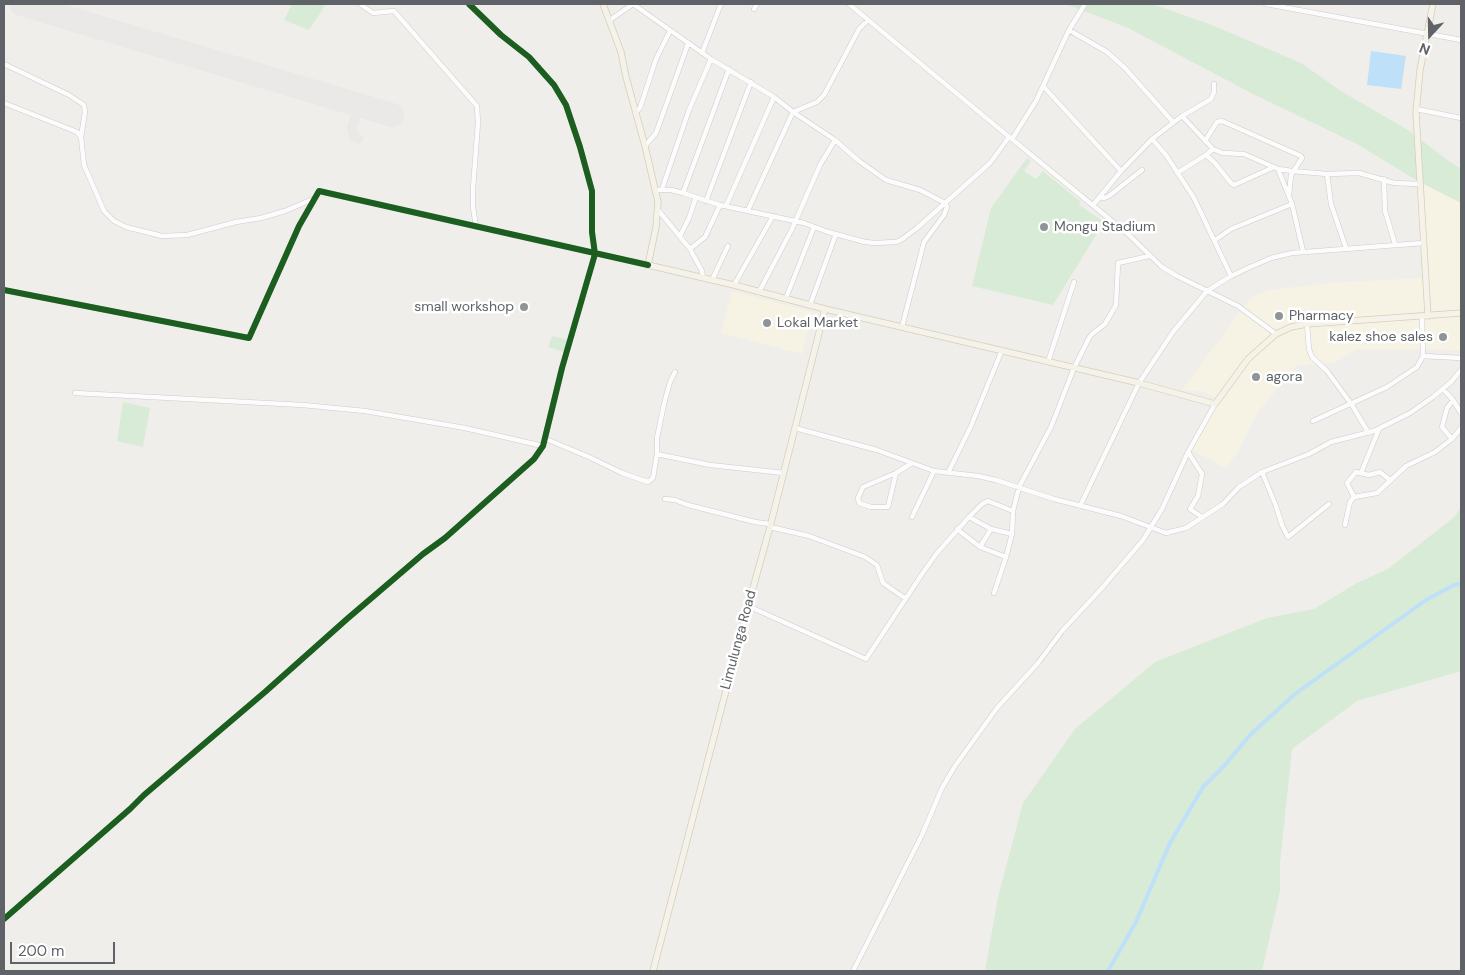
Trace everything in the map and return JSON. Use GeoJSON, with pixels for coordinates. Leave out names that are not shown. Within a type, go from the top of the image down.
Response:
{"type":"FeatureCollection","features":[{"type":"Feature","properties":{"kind":"main road"},"geometry":{"type":"LineString","coordinates":[[603,4],[621,52],[635,113],[659,190],[659,211],[648,264],[825,309],[1139,383],[1215,404],[1248,359],[1276,334],[1291,327],[1307,324],[1461,313]]}},
{"type":"Feature","properties":{"kind":"main road"},"geometry":{"type":"LineString","coordinates":[[1425,316],[1416,108],[1420,70],[1432,4]]}},
{"type":"Feature","properties":{"kind":"main road","name":"Limulunga Road"},"geometry":{"type":"LineString","coordinates":[[653,971],[784,473],[825,309]]}},
{"type":"Feature","properties":{"kind":"street"},"geometry":{"type":"LineString","coordinates":[[360,4],[373,13],[394,11],[477,106],[478,123],[473,188],[476,227]]}},
{"type":"Feature","properties":{"kind":"street"},"geometry":{"type":"LineString","coordinates":[[4,919],[347,619],[423,554],[446,538],[534,459],[543,446],[562,368],[595,254],[592,232],[592,191],[580,147],[564,101],[554,86],[529,57],[501,35],[469,4]]}},
{"type":"Feature","properties":{"kind":"street"},"geometry":{"type":"LineString","coordinates":[[610,20],[633,4],[688,44],[774,97],[835,140],[859,161],[886,180],[920,190],[945,203],[947,207],[944,215],[924,242],[902,327]]}},
{"type":"Feature","properties":{"kind":"street"},"geometry":{"type":"LineString","coordinates":[[702,53],[721,4]]}},
{"type":"Feature","properties":{"kind":"street"},"geometry":{"type":"LineString","coordinates":[[843,4],[849,4],[1129,234],[1162,267],[1238,306],[1276,334]]}},
{"type":"Feature","properties":{"kind":"street"},"geometry":{"type":"LineString","coordinates":[[711,59],[689,110],[659,190],[683,193],[723,206],[796,221],[836,234],[875,243],[896,242],[912,232],[990,163],[1011,138],[1026,119],[1069,30],[1085,4]]}},
{"type":"Feature","properties":{"kind":"street"},"geometry":{"type":"LineString","coordinates":[[1266,4],[1461,40]]}},
{"type":"Feature","properties":{"kind":"street"},"geometry":{"type":"LineString","coordinates":[[748,210],[793,112],[816,102],[824,96],[859,29],[868,20]]}},
{"type":"Feature","properties":{"kind":"street"},"geometry":{"type":"LineString","coordinates":[[1069,30],[1107,52],[1125,68],[1174,122]]}},
{"type":"Feature","properties":{"kind":"street"},"geometry":{"type":"LineString","coordinates":[[635,113],[640,108],[656,59],[670,31]]}},
{"type":"Feature","properties":{"kind":"street"},"geometry":{"type":"LineString","coordinates":[[645,146],[656,133],[688,44]]}},
{"type":"Feature","properties":{"kind":"street"},"geometry":{"type":"LineString","coordinates":[[4,64],[69,95],[84,105],[85,112],[80,137],[84,165],[104,211],[119,224],[162,236],[188,235],[284,212],[314,198]]}},
{"type":"Feature","properties":{"kind":"street"},"geometry":{"type":"LineString","coordinates":[[683,193],[729,69]]}},
{"type":"Feature","properties":{"kind":"street"},"geometry":{"type":"LineString","coordinates":[[706,201],[751,82]]}},
{"type":"Feature","properties":{"kind":"street"},"geometry":{"type":"LineString","coordinates":[[1093,205],[1152,139],[1182,116],[1211,99],[1214,96],[1214,84]]}},
{"type":"Feature","properties":{"kind":"street"},"geometry":{"type":"LineString","coordinates":[[1043,86],[1122,171]]}},
{"type":"Feature","properties":{"kind":"street"},"geometry":{"type":"LineString","coordinates":[[690,249],[705,237],[723,206],[774,97]]}},
{"type":"Feature","properties":{"kind":"street"},"geometry":{"type":"LineString","coordinates":[[4,103],[74,130],[80,137]]}},
{"type":"Feature","properties":{"kind":"street"},"geometry":{"type":"LineString","coordinates":[[1416,108],[1461,118]]}},
{"type":"Feature","properties":{"kind":"street"},"geometry":{"type":"LineString","coordinates":[[1182,116],[1205,141],[1222,153],[1244,154],[1276,168],[1292,171],[1327,174],[1359,173],[1400,183],[1420,184]]}},
{"type":"Feature","properties":{"kind":"street"},"geometry":{"type":"LineString","coordinates":[[1205,141],[1217,122],[1226,122],[1301,156],[1302,158],[1292,171],[1289,182],[1289,195]]}},
{"type":"Feature","properties":{"kind":"street"},"geometry":{"type":"LineString","coordinates":[[1152,139],[1166,155],[1194,198],[1231,276]]}},
{"type":"Feature","properties":{"kind":"street"},"geometry":{"type":"LineString","coordinates":[[759,292],[796,221],[820,166],[835,140]]}},
{"type":"Feature","properties":{"kind":"street"},"geometry":{"type":"LineString","coordinates":[[1177,173],[1206,155],[1213,148]]}},
{"type":"Feature","properties":{"kind":"street"},"geometry":{"type":"LineString","coordinates":[[1214,162],[1222,153]]}},
{"type":"Feature","properties":{"kind":"street"},"geometry":{"type":"LineString","coordinates":[[1206,155],[1234,185],[1276,168]]}},
{"type":"Feature","properties":{"kind":"street"},"geometry":{"type":"LineString","coordinates":[[1276,168],[1292,204],[1303,251]]}},
{"type":"Feature","properties":{"kind":"street"},"geometry":{"type":"LineString","coordinates":[[1099,197],[1109,196],[1142,170]]}},
{"type":"Feature","properties":{"kind":"street"},"geometry":{"type":"LineString","coordinates":[[1327,174],[1331,204],[1346,248]]}},
{"type":"Feature","properties":{"kind":"street"},"geometry":{"type":"LineString","coordinates":[[1384,179],[1385,211],[1395,244]]}},
{"type":"Feature","properties":{"kind":"street"},"geometry":{"type":"LineString","coordinates":[[4,290],[249,338],[318,191],[595,254],[648,264]]}},
{"type":"Feature","properties":{"kind":"street"},"geometry":{"type":"LineString","coordinates":[[680,236],[696,197]]}},
{"type":"Feature","properties":{"kind":"street"},"geometry":{"type":"LineString","coordinates":[[1214,240],[1231,229],[1292,204]]}},
{"type":"Feature","properties":{"kind":"street"},"geometry":{"type":"LineString","coordinates":[[659,211],[690,249],[702,271],[703,278]]}},
{"type":"Feature","properties":{"kind":"street"},"geometry":{"type":"LineString","coordinates":[[734,285],[773,216]]}},
{"type":"Feature","properties":{"kind":"street"},"geometry":{"type":"LineString","coordinates":[[786,298],[814,227]]}},
{"type":"Feature","properties":{"kind":"street"},"geometry":{"type":"LineString","coordinates":[[810,305],[836,234]]}},
{"type":"Feature","properties":{"kind":"street"},"geometry":{"type":"LineString","coordinates":[[1080,506],[1139,383],[1173,332],[1207,291],[1231,276],[1271,258],[1303,251],[1423,243]]}},
{"type":"Feature","properties":{"kind":"street"},"geometry":{"type":"LineString","coordinates":[[712,280],[728,246]]}},
{"type":"Feature","properties":{"kind":"street"},"geometry":{"type":"LineString","coordinates":[[994,593],[1012,534],[1013,511],[1019,487],[1057,413],[1074,368],[1092,334],[1104,324],[1116,305],[1118,263],[1149,256]]}},
{"type":"Feature","properties":{"kind":"street"},"geometry":{"type":"LineString","coordinates":[[1048,362],[1074,282]]}},
{"type":"Feature","properties":{"kind":"street"},"geometry":{"type":"LineString","coordinates":[[1313,421],[1352,405],[1396,382],[1416,367],[1423,356],[1425,316]]}},
{"type":"Feature","properties":{"kind":"street"},"geometry":{"type":"LineString","coordinates":[[1307,324],[1309,349],[1312,357],[1327,371],[1352,405],[1368,432]]}},
{"type":"Feature","properties":{"kind":"street"},"geometry":{"type":"LineString","coordinates":[[948,473],[971,426],[1002,350]]}},
{"type":"Feature","properties":{"kind":"street"},"geometry":{"type":"LineString","coordinates":[[1423,356],[1461,358]]}},
{"type":"Feature","properties":{"kind":"street"},"geometry":{"type":"LineString","coordinates":[[795,428],[877,450],[934,471],[978,476],[1019,487],[1080,506],[1121,516],[1166,533],[1182,530],[1223,504],[1239,487],[1262,472],[1309,454],[1331,442],[1378,429],[1410,413],[1442,389],[1461,370]]}},
{"type":"Feature","properties":{"kind":"street"},"geometry":{"type":"LineString","coordinates":[[546,439],[622,473],[648,482],[653,478],[657,454],[657,438],[664,404],[670,382],[676,372]]}},
{"type":"Feature","properties":{"kind":"street"},"geometry":{"type":"LineString","coordinates":[[1442,389],[1461,413]]}},
{"type":"Feature","properties":{"kind":"street"},"geometry":{"type":"LineString","coordinates":[[75,393],[303,405],[365,411],[465,428],[543,446]]}},
{"type":"Feature","properties":{"kind":"street"},"geometry":{"type":"LineString","coordinates":[[1452,400],[1447,408],[1442,427],[1452,439]]}},
{"type":"Feature","properties":{"kind":"street"},"geometry":{"type":"LineString","coordinates":[[852,971],[922,835],[942,788],[955,766],[997,708],[1038,663],[1062,631],[1102,590],[1143,540],[1171,491],[1188,452],[1215,404]]}},
{"type":"Feature","properties":{"kind":"street"},"geometry":{"type":"LineString","coordinates":[[1345,524],[1350,502],[1354,497],[1377,493],[1406,466],[1435,452],[1452,439],[1461,428]]}},
{"type":"Feature","properties":{"kind":"street"},"geometry":{"type":"LineString","coordinates":[[1361,473],[1378,429]]}},
{"type":"Feature","properties":{"kind":"street"},"geometry":{"type":"LineString","coordinates":[[1188,452],[1202,474],[1198,496],[1190,509],[1202,517]]}},
{"type":"Feature","properties":{"kind":"street"},"geometry":{"type":"LineString","coordinates":[[657,454],[710,465],[784,473]]}},
{"type":"Feature","properties":{"kind":"street"},"geometry":{"type":"LineString","coordinates":[[896,473],[888,507],[859,503],[858,498],[862,487],[896,473],[912,463]]}},
{"type":"Feature","properties":{"kind":"street"},"geometry":{"type":"LineString","coordinates":[[912,517],[934,471]]}},
{"type":"Feature","properties":{"kind":"street"},"geometry":{"type":"LineString","coordinates":[[1262,472],[1288,537],[1329,504]]}},
{"type":"Feature","properties":{"kind":"street"},"geometry":{"type":"LineString","coordinates":[[1354,497],[1348,482],[1355,473],[1369,475],[1380,472],[1390,480]]}},
{"type":"Feature","properties":{"kind":"street"},"geometry":{"type":"LineString","coordinates":[[665,499],[675,500],[808,536],[866,557],[877,565],[883,583],[906,599]]}},
{"type":"Feature","properties":{"kind":"street"},"geometry":{"type":"LineString","coordinates":[[748,606],[866,659],[922,574],[969,516],[988,501],[1013,511]]}},
{"type":"Feature","properties":{"kind":"street"},"geometry":{"type":"LineString","coordinates":[[969,516],[991,529],[1012,534]]}},
{"type":"Feature","properties":{"kind":"street"},"geometry":{"type":"LineString","coordinates":[[980,547],[991,529]]}},
{"type":"Feature","properties":{"kind":"street"},"geometry":{"type":"LineString","coordinates":[[957,530],[980,547],[1006,557]]}},
{"type":"Feature","properties":{"kind":"shaded area"},"geometry":{"type":"Polygon","coordinates":[[[1416,180],[1461,203],[1461,350],[1357,349],[1334,363],[1297,365],[1258,412],[1238,451],[1226,468],[1192,450],[1202,425],[1219,400],[1205,392],[1182,390],[1251,297],[1269,290],[1330,283],[1422,278],[1416,180]]]}},
{"type":"Feature","properties":{"kind":"shaded area","name":"Lokal Market"},"geometry":{"type":"Polygon","coordinates":[[[732,291],[812,312],[802,354],[721,333],[732,291]]]}},
{"type":"Feature","properties":{"kind":"green space"},"geometry":{"type":"Polygon","coordinates":[[[292,4],[326,4],[309,30],[284,20],[292,4]]]}},
{"type":"Feature","properties":{"kind":"green space"},"geometry":{"type":"Polygon","coordinates":[[[1066,4],[1152,4],[1212,25],[1301,63],[1341,91],[1408,130],[1461,169],[1461,203],[1416,180],[1357,144],[1253,94],[1128,28],[1066,4]]]}},
{"type":"Feature","properties":{"kind":"green space","name":"Mongu Stadium"},"geometry":{"type":"Polygon","coordinates":[[[1027,158],[1031,161],[1024,171],[1036,179],[1043,171],[1081,202],[1079,205],[1104,222],[1053,305],[972,286],[991,208],[1027,158]]]}},
{"type":"Feature","properties":{"kind":"green space"},"geometry":{"type":"Polygon","coordinates":[[[552,336],[568,340],[564,352],[548,347],[552,336]]]}},
{"type":"Feature","properties":{"kind":"green space"},"geometry":{"type":"Polygon","coordinates":[[[123,402],[150,408],[143,447],[117,441],[123,402]]]}},
{"type":"Feature","properties":{"kind":"green space"},"geometry":{"type":"Polygon","coordinates":[[[1461,508],[1461,671],[1357,701],[1292,749],[1280,863],[1280,891],[1262,971],[985,971],[998,897],[1023,803],[1075,729],[1155,662],[1267,618],[1314,609],[1357,583],[1388,569],[1453,518],[1461,508]]]}},
{"type":"Feature","properties":{"kind":"water"},"geometry":{"type":"Polygon","coordinates":[[[1371,51],[1406,56],[1401,89],[1367,85],[1371,51]]]}},
{"type":"Feature","properties":{"kind":"waterway"},"geometry":{"type":"LineString","coordinates":[[1108,971],[1136,922],[1170,843],[1203,787],[1251,734],[1295,694],[1426,600],[1454,585],[1461,584]]}},
{"type":"Feature","properties":{"kind":"taxiway"},"geometry":{"type":"LineString","coordinates":[[358,139],[354,136],[352,128],[359,105]]}},
{"type":"Feature","properties":{"kind":"runway"},"geometry":{"type":"LineString","coordinates":[[21,4],[392,115]]}},
{"type":"Feature","properties":{"kind":"cycle path"},"geometry":{"type":"LineString","coordinates":[[4,919],[347,619],[423,554],[445,538],[534,459],[543,446],[562,368],[595,254],[592,232],[592,191],[566,105],[554,85],[529,57],[501,35],[469,4]]}},
{"type":"Feature","properties":{"kind":"cycle path"},"geometry":{"type":"LineString","coordinates":[[4,290],[249,338],[299,226],[319,191],[648,265]]}},
{"type":"Feature","properties":{"kind":"place","name":"Mongu Stadium"},"geometry":{"type":"Point","coordinates":[1044,227]}},
{"type":"Feature","properties":{"kind":"place","name":"small workshop"},"geometry":{"type":"Point","coordinates":[524,307]}},
{"type":"Feature","properties":{"kind":"place","name":"Pharmacy"},"geometry":{"type":"Point","coordinates":[1279,316]}},
{"type":"Feature","properties":{"kind":"place","name":"Lokal Market"},"geometry":{"type":"Point","coordinates":[767,323]}},
{"type":"Feature","properties":{"kind":"place","name":"kalez shoe sales"},"geometry":{"type":"Point","coordinates":[1443,337]}},
{"type":"Feature","properties":{"kind":"place","name":"agora"},"geometry":{"type":"Point","coordinates":[1256,377]}}]}
